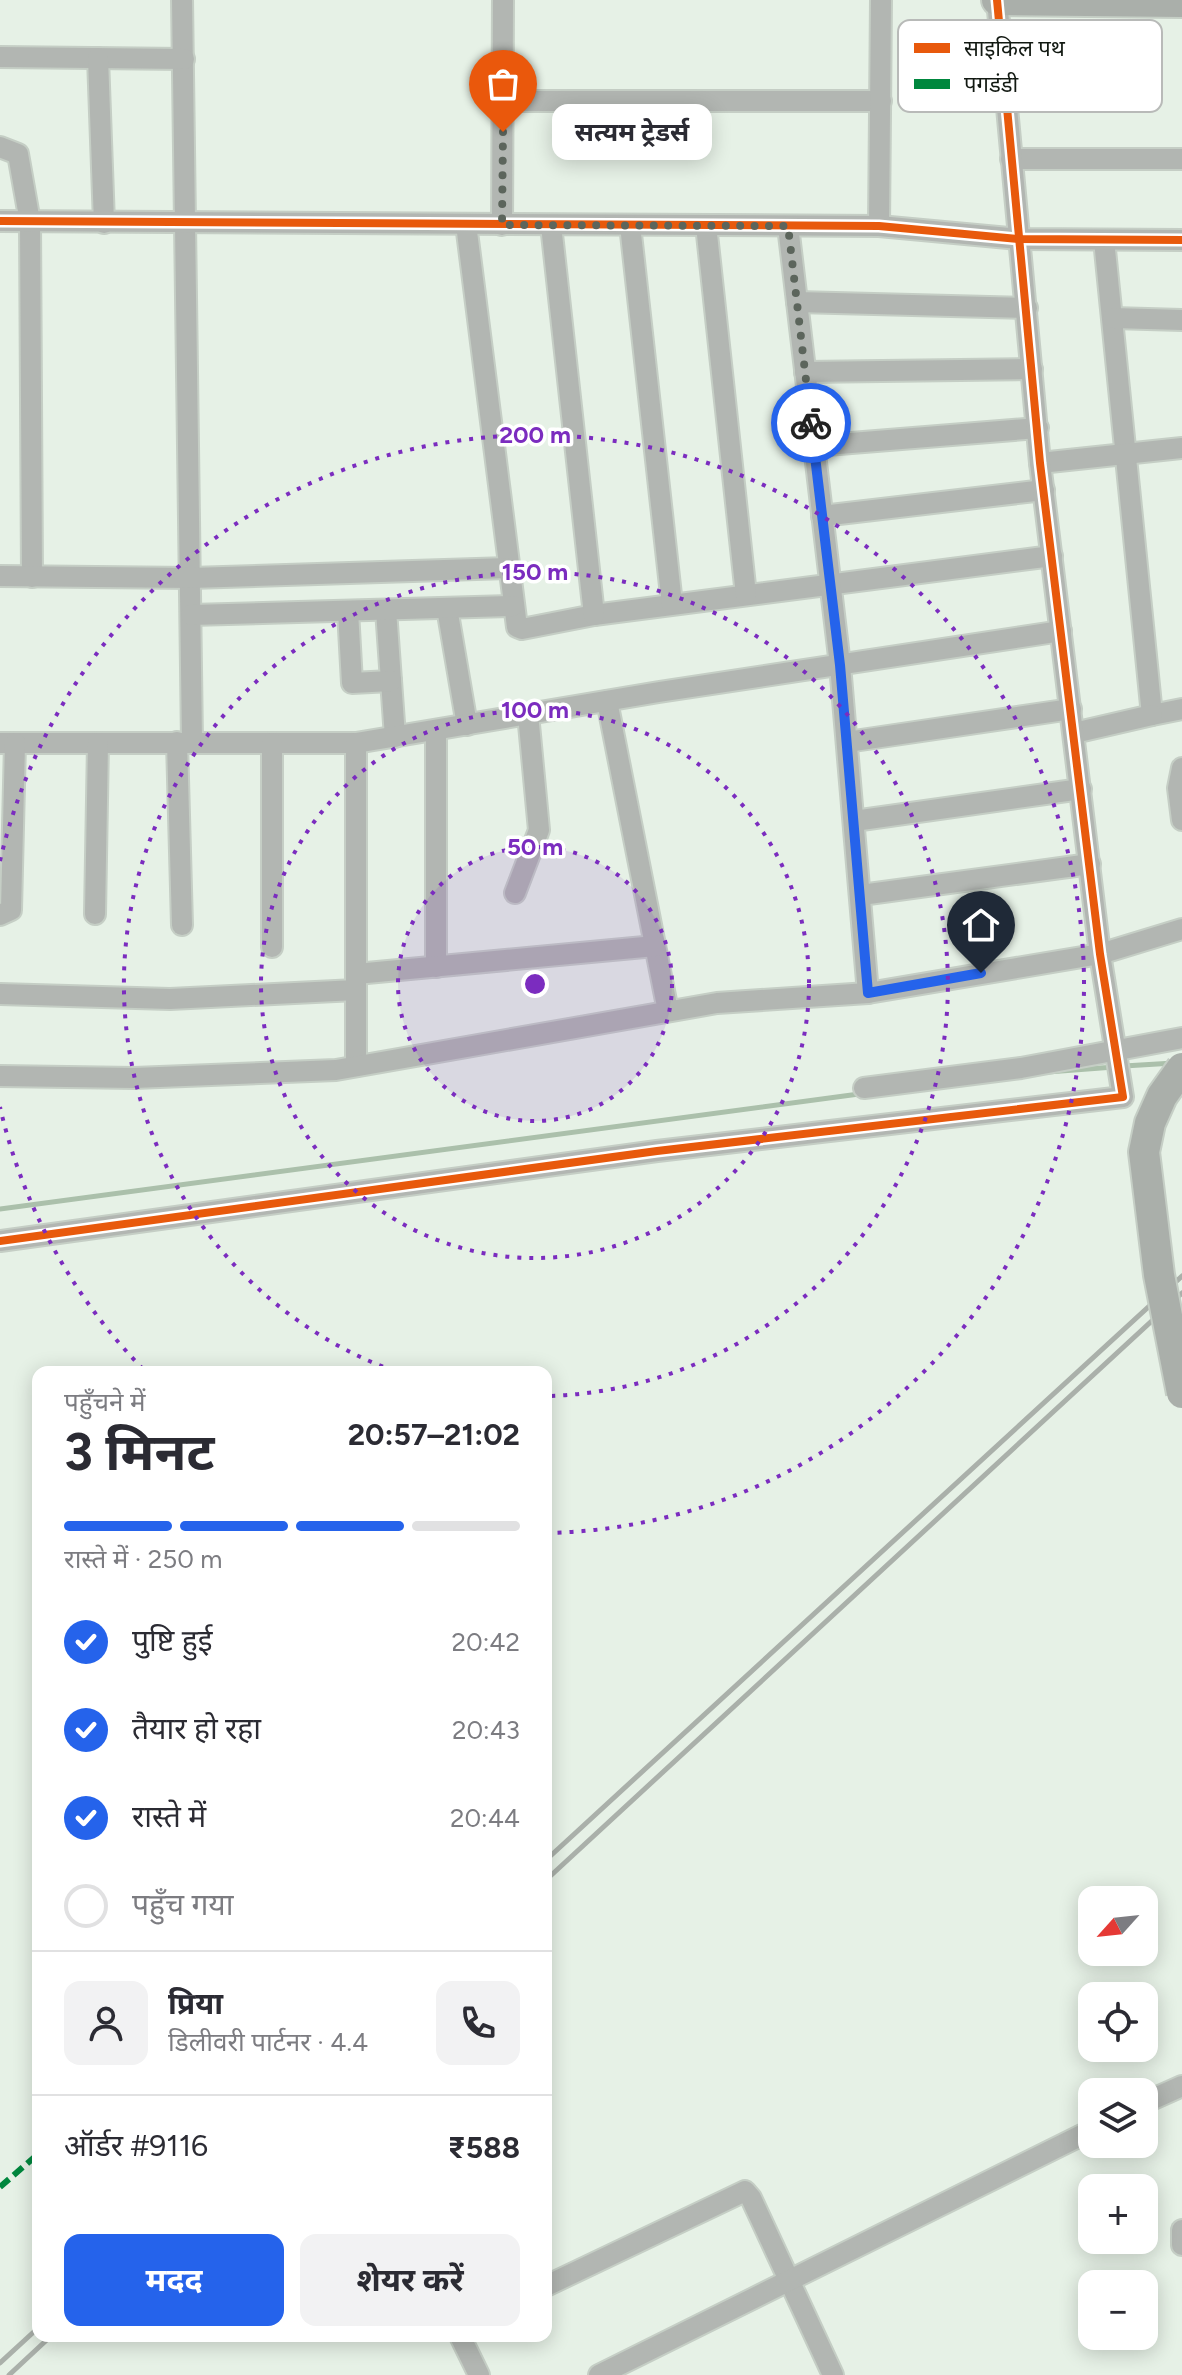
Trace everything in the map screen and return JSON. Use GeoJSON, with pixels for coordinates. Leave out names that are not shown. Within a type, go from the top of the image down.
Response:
{"type":"FeatureCollection","features":[{"type":"Feature","properties":{"kind":"main road"},"geometry":{"type":"LineString","coordinates":[[997,0],[1182,2]]}},
{"type":"Feature","properties":{"kind":"main road"},"geometry":{"type":"LineString","coordinates":[[1182,1068],[1162,1096],[1150,1123],[1144,1152],[1159,1275],[1182,1393]]}},
{"type":"Feature","properties":{"kind":"street"},"geometry":{"type":"LineString","coordinates":[[182,0],[191,578],[184,742],[182,925]]}},
{"type":"Feature","properties":{"kind":"street"},"geometry":{"type":"LineString","coordinates":[[502,225],[503,0]]}},
{"type":"Feature","properties":{"kind":"street"},"geometry":{"type":"LineString","coordinates":[[879,226],[881,0]]}},
{"type":"Feature","properties":{"kind":"street"},"geometry":{"type":"LineString","coordinates":[[997,0],[999,20]]}},
{"type":"Feature","properties":{"kind":"street"},"geometry":{"type":"LineString","coordinates":[[0,57],[184,59]]}},
{"type":"Feature","properties":{"kind":"street"},"geometry":{"type":"LineString","coordinates":[[98,58],[104,223]]}},
{"type":"Feature","properties":{"kind":"street"},"geometry":{"type":"LineString","coordinates":[[503,101],[881,101]]}},
{"type":"Feature","properties":{"kind":"street"},"geometry":{"type":"LineString","coordinates":[[0,1241],[657,1151],[1119,1100],[1124,1096],[1100,954],[1040,463],[1007,112]]}},
{"type":"Feature","properties":{"kind":"street"},"geometry":{"type":"LineString","coordinates":[[0,147],[18,154],[30,222],[32,577]]}},
{"type":"Feature","properties":{"kind":"street"},"geometry":{"type":"LineString","coordinates":[[1011,159],[1182,159]]}},
{"type":"Feature","properties":{"kind":"street"},"geometry":{"type":"LineString","coordinates":[[0,221],[879,226],[1019,239],[1182,240]]}},
{"type":"Feature","properties":{"kind":"street"},"geometry":{"type":"LineString","coordinates":[[466,224],[514,623],[522,629],[672,604],[1052,556]]}},
{"type":"Feature","properties":{"kind":"street"},"geometry":{"type":"LineString","coordinates":[[551,225],[594,615]]}},
{"type":"Feature","properties":{"kind":"street"},"geometry":{"type":"LineString","coordinates":[[630,225],[672,604]]}},
{"type":"Feature","properties":{"kind":"street"},"geometry":{"type":"LineString","coordinates":[[706,225],[746,595]]}},
{"type":"Feature","properties":{"kind":"street"},"geometry":{"type":"LineString","coordinates":[[788,226],[840,665],[868,993]]}},
{"type":"Feature","properties":{"kind":"street"},"geometry":{"type":"LineString","coordinates":[[1104,240],[1123,453],[1152,715]]}},
{"type":"Feature","properties":{"kind":"street"},"geometry":{"type":"LineString","coordinates":[[797,302],[1027,308]]}},
{"type":"Feature","properties":{"kind":"street"},"geometry":{"type":"LineString","coordinates":[[1113,318],[1182,320]]}},
{"type":"Feature","properties":{"kind":"street"},"geometry":{"type":"LineString","coordinates":[[805,372],[1032,369]]}},
{"type":"Feature","properties":{"kind":"street"},"geometry":{"type":"LineString","coordinates":[[814,446],[1038,428]]}},
{"type":"Feature","properties":{"kind":"street"},"geometry":{"type":"LineString","coordinates":[[1040,463],[1182,448]]}},
{"type":"Feature","properties":{"kind":"street"},"geometry":{"type":"LineString","coordinates":[[822,516],[1044,490]]}},
{"type":"Feature","properties":{"kind":"street"},"geometry":{"type":"LineString","coordinates":[[0,576],[191,578],[508,568]]}},
{"type":"Feature","properties":{"kind":"street"},"geometry":{"type":"LineString","coordinates":[[191,615],[513,606]]}},
{"type":"Feature","properties":{"kind":"street"},"geometry":{"type":"LineString","coordinates":[[447,608],[467,725]]}},
{"type":"Feature","properties":{"kind":"street"},"geometry":{"type":"LineString","coordinates":[[386,610],[395,737]]}},
{"type":"Feature","properties":{"kind":"street"},"geometry":{"type":"LineString","coordinates":[[348,611],[352,683],[391,681]]}},
{"type":"Feature","properties":{"kind":"street"},"geometry":{"type":"LineString","coordinates":[[0,915],[11,910],[8,743],[356,743],[1061,631]]}},
{"type":"Feature","properties":{"kind":"street"},"geometry":{"type":"LineString","coordinates":[[607,701],[668,1011]]}},
{"type":"Feature","properties":{"kind":"street"},"geometry":{"type":"LineString","coordinates":[[847,742],[1071,709]]}},
{"type":"Feature","properties":{"kind":"street"},"geometry":{"type":"LineString","coordinates":[[1074,733],[1182,709]]}},
{"type":"Feature","properties":{"kind":"street"},"geometry":{"type":"LineString","coordinates":[[515,893],[539,830],[528,714]]}},
{"type":"Feature","properties":{"kind":"street"},"geometry":{"type":"LineString","coordinates":[[436,730],[436,967]]}},
{"type":"Feature","properties":{"kind":"street"},"geometry":{"type":"LineString","coordinates":[[95,914],[98,743]]}},
{"type":"Feature","properties":{"kind":"street"},"geometry":{"type":"LineString","coordinates":[[272,743],[272,947]]}},
{"type":"Feature","properties":{"kind":"street"},"geometry":{"type":"LineString","coordinates":[[356,743],[356,1066]]}},
{"type":"Feature","properties":{"kind":"street"},"geometry":{"type":"LineString","coordinates":[[1182,768],[1178,788],[1182,820]]}},
{"type":"Feature","properties":{"kind":"street"},"geometry":{"type":"LineString","coordinates":[[854,821],[1081,789]]}},
{"type":"Feature","properties":{"kind":"street"},"geometry":{"type":"LineString","coordinates":[[861,895],[1090,864]]}},
{"type":"Feature","properties":{"kind":"street"},"geometry":{"type":"LineString","coordinates":[[0,1076],[134,1078],[336,1070],[717,1003],[868,993],[1100,954],[1182,929]]}},
{"type":"Feature","properties":{"kind":"street"},"geometry":{"type":"LineString","coordinates":[[0,994],[170,999],[356,982],[436,967],[655,946]]}},
{"type":"Feature","properties":{"kind":"street"},"geometry":{"type":"LineString","coordinates":[[864,1088],[1117,1065],[1143,1043],[1182,1038]]}},
{"type":"Feature","properties":{"kind":"street"},"geometry":{"type":"LineString","coordinates":[[1158,2097],[1182,2086]]}},
{"type":"Feature","properties":{"kind":"street"},"geometry":{"type":"LineString","coordinates":[[599,2375],[639,2366],[787,2280],[1078,2137]]}},
{"type":"Feature","properties":{"kind":"street"},"geometry":{"type":"LineString","coordinates":[[552,2283],[745,2191],[833,2375]]}},
{"type":"Feature","properties":{"kind":"street"},"geometry":{"type":"LineString","coordinates":[[1182,2230],[1182,2245]]}},
{"type":"Feature","properties":{"kind":"street"},"geometry":{"type":"LineString","coordinates":[[463,2342],[479,2375]]}},
{"type":"Feature","properties":{"kind":"waterway"},"geometry":{"type":"LineString","coordinates":[[1124,1066],[1174,1063]]}},
{"type":"Feature","properties":{"kind":"waterway"},"geometry":{"type":"LineString","coordinates":[[1048,1072],[1114,1067]]}},
{"type":"Feature","properties":{"kind":"waterway"},"geometry":{"type":"LineString","coordinates":[[0,1209],[859,1094]]}},
{"type":"Feature","properties":{"kind":"railway"},"geometry":{"type":"LineString","coordinates":[[552,1854],[1182,1276]]}},
{"type":"Feature","properties":{"kind":"railway"},"geometry":{"type":"LineString","coordinates":[[552,1874],[1182,1293]]}},
{"type":"Feature","properties":{"kind":"railway"},"geometry":{"type":"LineString","coordinates":[[0,2363],[32,2334]]}},
{"type":"Feature","properties":{"kind":"railway"},"geometry":{"type":"LineString","coordinates":[[9,2375],[45,2342]]}},
{"type":"Feature","properties":{"kind":"marked path"},"geometry":{"type":"LineString","coordinates":[[0,2187],[32,2159]]}},
{"type":"Feature","properties":{"kind":"cycle path"},"geometry":{"type":"LineString","coordinates":[[997,0],[999,20]]}},
{"type":"Feature","properties":{"kind":"cycle path"},"geometry":{"type":"LineString","coordinates":[[0,1241],[657,1151],[1123,1097],[1100,954],[1040,463],[1007,112]]}},
{"type":"Feature","properties":{"kind":"cycle path"},"geometry":{"type":"LineString","coordinates":[[0,221],[879,226],[1019,239],[1182,240]]}},
{"type":"Feature","properties":{"kind":"way so far"},"geometry":{"type":"LineString","coordinates":[[503,132],[502,225],[788,226],[811,423]]}},
{"type":"Feature","properties":{"kind":"place","name":"सत्यम ट्रेडर्स"},"geometry":{"type":"Point","coordinates":[503,132]}},
{"type":"Feature","properties":{"kind":"route"},"geometry":{"type":"LineString","coordinates":[[811,423],[840,665],[868,993],[981,973]]}}]}
